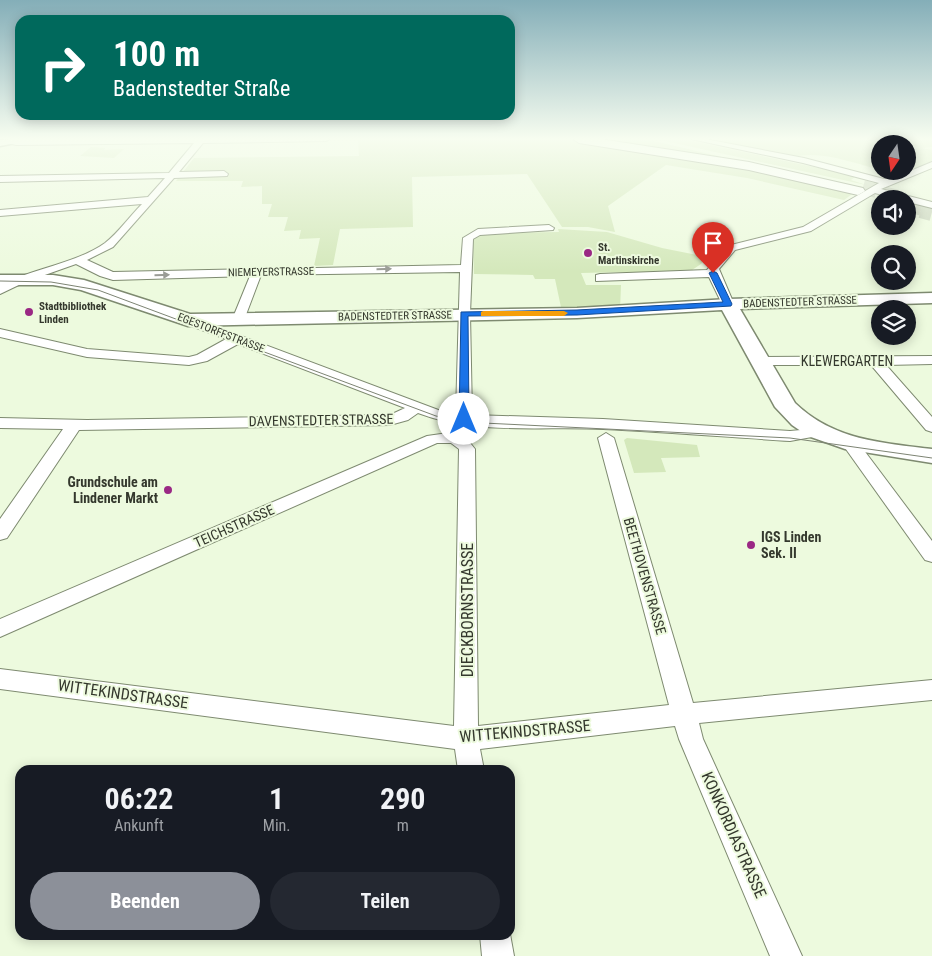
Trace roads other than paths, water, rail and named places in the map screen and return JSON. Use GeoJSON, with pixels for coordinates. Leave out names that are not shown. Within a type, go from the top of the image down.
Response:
{"type":"FeatureCollection","features":[{"type":"Feature","properties":{"kind":"highway"},"geometry":{"type":"LineString","coordinates":[[829,184],[864,191]]}},
{"type":"Feature","properties":{"kind":"highway"},"geometry":{"type":"LineString","coordinates":[[837,184],[864,191]]}},
{"type":"Feature","properties":{"kind":"street"},"geometry":{"type":"LineString","coordinates":[[0,290],[21,279],[78,260],[109,245],[164,184]]}},
{"type":"Feature","properties":{"kind":"street"},"geometry":{"type":"LineString","coordinates":[[880,184],[864,191],[807,229],[732,248],[713,269],[713,273],[728,304],[762,361],[786,407],[797,418],[813,428],[851,444],[932,456]]}},
{"type":"Feature","properties":{"kind":"street"},"geometry":{"type":"LineString","coordinates":[[864,191],[871,195]]}},
{"type":"Feature","properties":{"kind":"street"},"geometry":{"type":"LineString","coordinates":[[864,191],[930,211]]}},
{"type":"Feature","properties":{"kind":"street"},"geometry":{"type":"LineString","coordinates":[[0,213],[151,200]]}},
{"type":"Feature","properties":{"kind":"street"},"geometry":{"type":"LineString","coordinates":[[916,209],[930,211]]}},
{"type":"Feature","properties":{"kind":"street"},"geometry":{"type":"LineString","coordinates":[[464,419],[464,314],[468,269],[468,238],[471,234],[490,231],[549,228]]}},
{"type":"Feature","properties":{"kind":"street","name":"NIEMEYERSTRASSE"},"geometry":{"type":"LineString","coordinates":[[78,260],[104,274],[113,276],[455,267],[468,269]]}},
{"type":"Feature","properties":{"kind":"street"},"geometry":{"type":"LineString","coordinates":[[238,320],[257,272]]}},
{"type":"Feature","properties":{"kind":"street"},"geometry":{"type":"LineString","coordinates":[[600,278],[713,273]]}},
{"type":"Feature","properties":{"kind":"street","name":"EGESTORFFSTRASSE"},"geometry":{"type":"LineString","coordinates":[[0,280],[53,280],[84,285],[188,320],[416,406]]}},
{"type":"Feature","properties":{"kind":"street","name":"BADENSTEDTER STRASSE"},"geometry":{"type":"LineString","coordinates":[[188,320],[577,313],[728,304],[932,298]]}},
{"type":"Feature","properties":{"kind":"street"},"geometry":{"type":"LineString","coordinates":[[0,333],[96,354],[189,361],[202,358],[237,339]]}},
{"type":"Feature","properties":{"kind":"street","name":"KLEWERGARTEN"},"geometry":{"type":"LineString","coordinates":[[762,361],[932,360]]}},
{"type":"Feature","properties":{"kind":"street"},"geometry":{"type":"LineString","coordinates":[[876,361],[932,427]]}},
{"type":"Feature","properties":{"kind":"street"},"geometry":{"type":"LineString","coordinates":[[416,406],[438,415],[464,419],[790,436],[806,434],[813,428]]}},
{"type":"Feature","properties":{"kind":"street","name":"DAVENSTEDTER STRASSE"},"geometry":{"type":"LineString","coordinates":[[0,423],[74,425],[390,420],[402,418],[416,406]]}},
{"type":"Feature","properties":{"kind":"street"},"geometry":{"type":"LineString","coordinates":[[0,533],[74,425]]}},
{"type":"Feature","properties":{"kind":"street","name":"BEETHOVENSTRASSE"},"geometry":{"type":"LineString","coordinates":[[606,438],[684,714]]}},
{"type":"Feature","properties":{"kind":"street","name":"TEICHSTRASSE"},"geometry":{"type":"LineString","coordinates":[[0,628],[433,439],[455,439],[465,445],[468,450]]}},
{"type":"Feature","properties":{"kind":"street"},"geometry":{"type":"LineString","coordinates":[[851,444],[932,555]]}},
{"type":"Feature","properties":{"kind":"street","name":"DIECKBORNSTRASSE"},"geometry":{"type":"LineString","coordinates":[[468,450],[466,740],[470,765]]}},
{"type":"Feature","properties":{"kind":"street","name":"WITTEKINDSTRASSE"},"geometry":{"type":"LineString","coordinates":[[0,678],[466,740],[684,714],[932,690]]}},
{"type":"Feature","properties":{"kind":"street","name":"KONKORDIASTRASSE"},"geometry":{"type":"LineString","coordinates":[[684,714],[691,739],[786,956]]}},
{"type":"Feature","properties":{"kind":"street"},"geometry":{"type":"LineString","coordinates":[[496,940],[498,956]]}},
{"type":"Feature","properties":{"kind":"tunnel"},"geometry":{"type":"LineString","coordinates":[[863,187],[873,190]]}},
{"type":"Feature","properties":{"kind":"tunnel"},"geometry":{"type":"LineString","coordinates":[[916,207],[926,210]]}},
{"type":"Feature","properties":{"kind":"tunnel"},"geometry":{"type":"LineString","coordinates":[[921,209],[932,212]]}},
{"type":"Feature","properties":{"kind":"tram line"},"geometry":{"type":"LineString","coordinates":[[0,281],[51,282],[98,290],[436,416],[463,422],[790,438],[932,458]]}},
{"type":"Feature","properties":{"kind":"place","name":"St. Martinskirche"},"geometry":{"type":"Point","coordinates":[588,253]}},
{"type":"Feature","properties":{"kind":"place","name":"Stadtbibliothek Linden"},"geometry":{"type":"Point","coordinates":[29,312]}},
{"type":"Feature","properties":{"kind":"place","name":"Grundschule am Lindener Markt"},"geometry":{"type":"Point","coordinates":[168,490]}},
{"type":"Feature","properties":{"kind":"place","name":"IGS Linden Sek. II"},"geometry":{"type":"Point","coordinates":[751,545]}}]}
